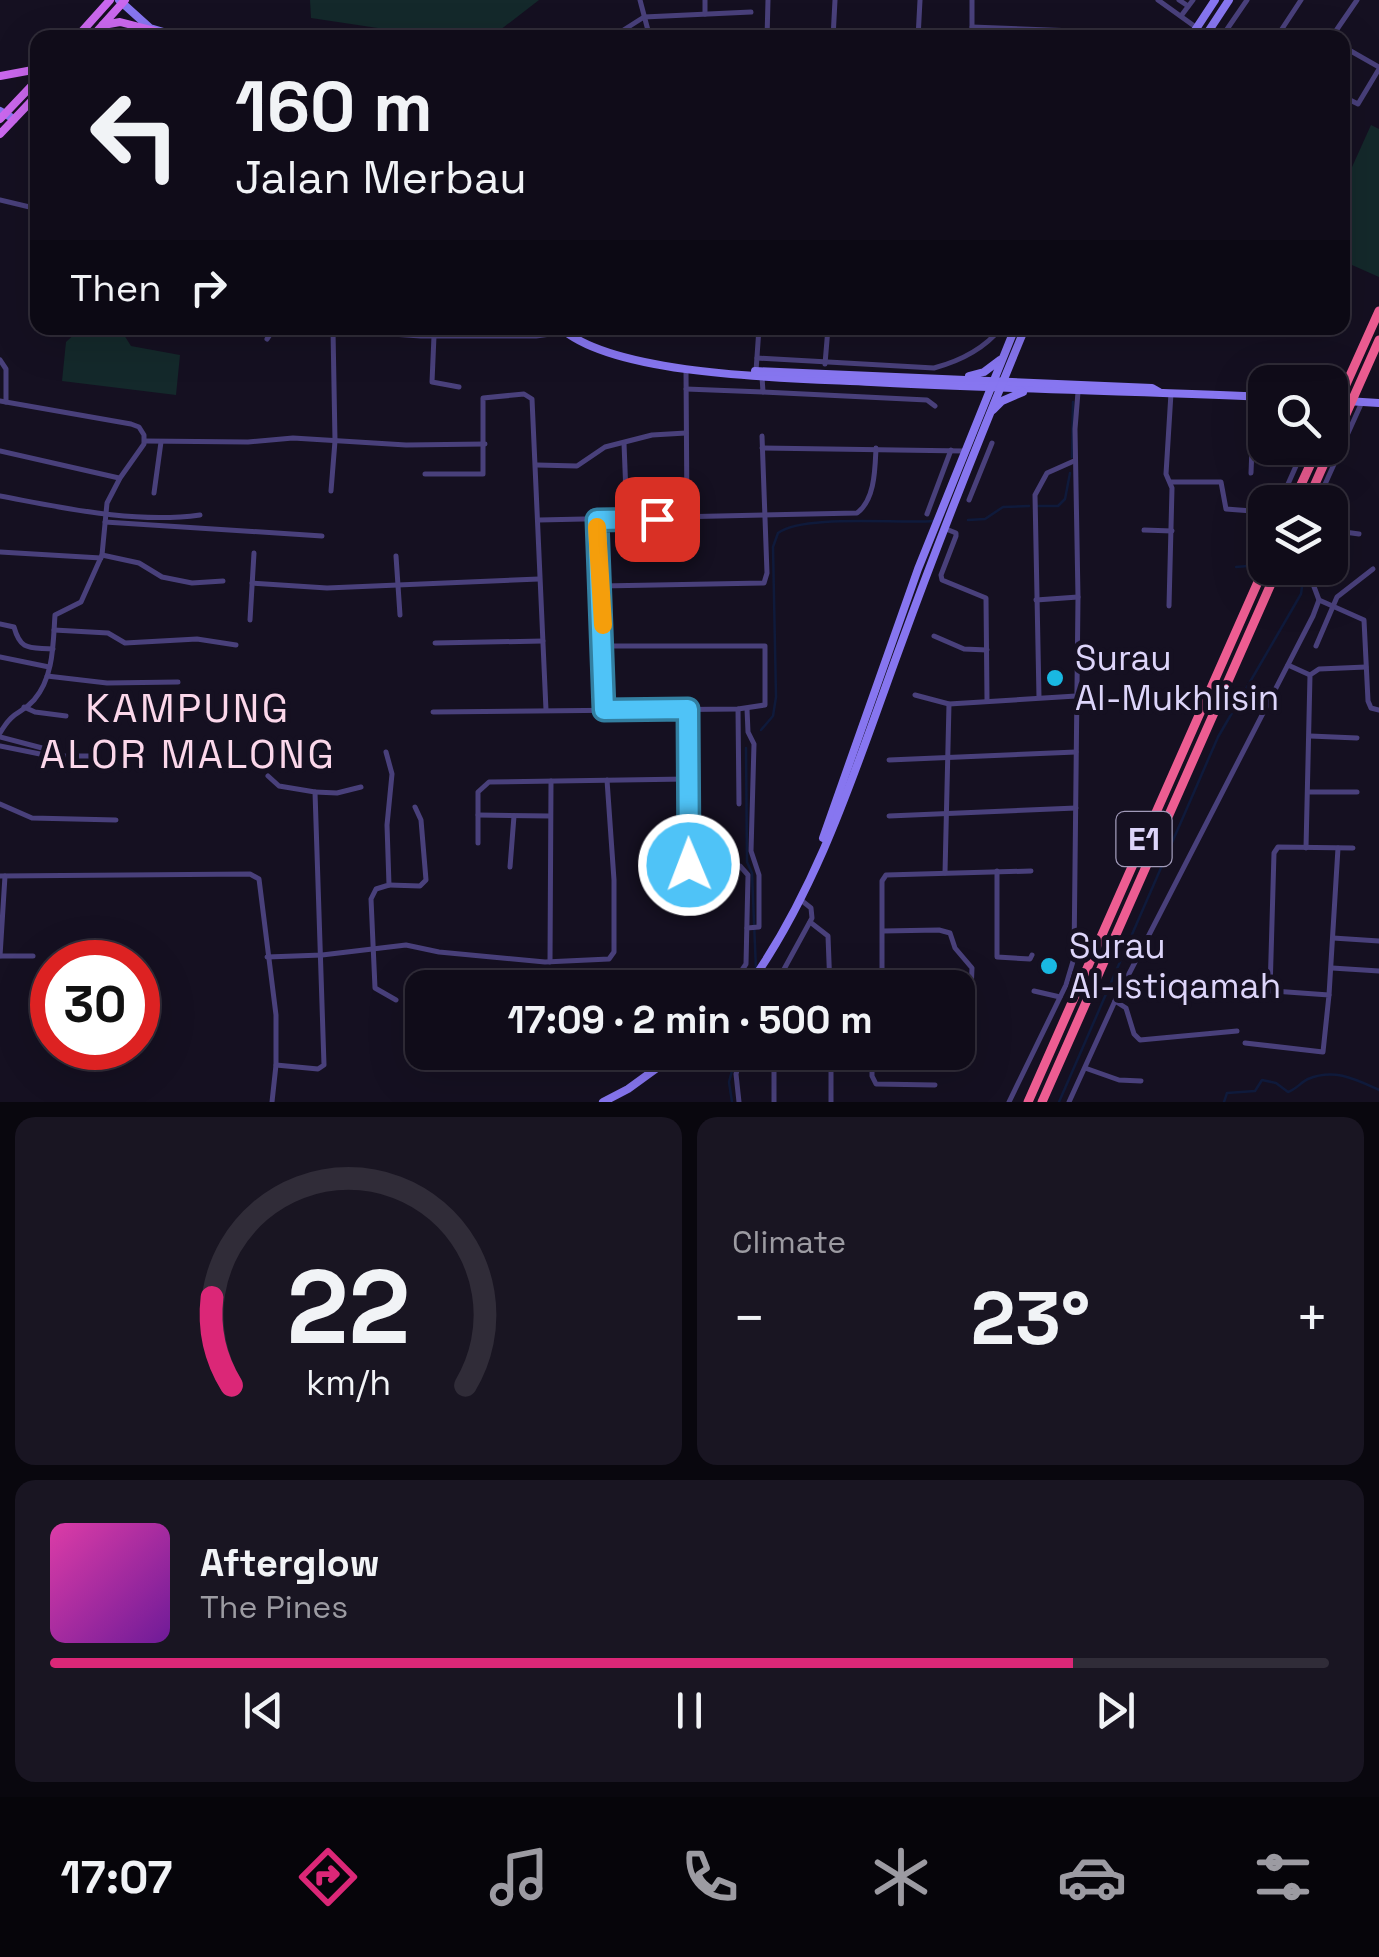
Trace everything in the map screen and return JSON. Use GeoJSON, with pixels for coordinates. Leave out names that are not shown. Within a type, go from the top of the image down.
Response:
{"type":"FeatureCollection","features":[{"type":"Feature","properties":{"kind":"highway"},"geometry":{"type":"LineString","coordinates":[[1348,380],[1379,311]]}},
{"type":"Feature","properties":{"kind":"highway"},"geometry":{"type":"LineString","coordinates":[[1315,485],[1379,340]]}},
{"type":"Feature","properties":{"kind":"highway","name":"E1"},"geometry":{"type":"LineString","coordinates":[[1028,1102],[1256,585]]}},
{"type":"Feature","properties":{"kind":"highway","name":"E1"},"geometry":{"type":"LineString","coordinates":[[1042,1102],[1270,585]]}},
{"type":"Feature","properties":{"kind":"main road"},"geometry":{"type":"LineString","coordinates":[[83,30],[110,0]]}},
{"type":"Feature","properties":{"kind":"main road"},"geometry":{"type":"LineString","coordinates":[[1197,28],[1215,0]]}},
{"type":"Feature","properties":{"kind":"main road"},"geometry":{"type":"LineString","coordinates":[[1209,30],[1229,0]]}},
{"type":"Feature","properties":{"kind":"main road"},"geometry":{"type":"LineString","coordinates":[[98,30],[122,1],[140,21],[156,30]]}},
{"type":"Feature","properties":{"kind":"main road"},"geometry":{"type":"LineString","coordinates":[[103,25],[120,22],[151,30]]}},
{"type":"Feature","properties":{"kind":"main road"},"geometry":{"type":"LineString","coordinates":[[0,76],[30,70]]}},
{"type":"Feature","properties":{"kind":"main road"},"geometry":{"type":"LineString","coordinates":[[0,134],[8,114],[30,88]]}},
{"type":"Feature","properties":{"kind":"main road"},"geometry":{"type":"LineString","coordinates":[[0,102],[8,114]]}},
{"type":"Feature","properties":{"kind":"main road"},"geometry":{"type":"LineString","coordinates":[[8,114],[30,102]]}},
{"type":"Feature","properties":{"kind":"main road"},"geometry":{"type":"LineString","coordinates":[[574,335],[612,353],[686,369],[808,378],[952,382],[984,372],[1007,359],[1014,335]]}},
{"type":"Feature","properties":{"kind":"main road"},"geometry":{"type":"LineString","coordinates":[[819,857],[888,651],[978,414],[1021,335]]}},
{"type":"Feature","properties":{"kind":"main road"},"geometry":{"type":"LineString","coordinates":[[1007,359],[1026,382]]}},
{"type":"Feature","properties":{"kind":"main road"},"geometry":{"type":"LineString","coordinates":[[759,374],[1026,382],[1248,397]]}},
{"type":"Feature","properties":{"kind":"main road"},"geometry":{"type":"LineString","coordinates":[[952,382],[975,398],[978,414]]}},
{"type":"Feature","properties":{"kind":"main road"},"geometry":{"type":"LineString","coordinates":[[996,384],[1032,390],[1150,395],[1155,390]]}},
{"type":"Feature","properties":{"kind":"main road"},"geometry":{"type":"LineString","coordinates":[[760,970],[801,900],[844,800],[943,528],[988,418],[996,384]]}},
{"type":"Feature","properties":{"kind":"main road"},"geometry":{"type":"LineString","coordinates":[[988,418],[1002,401],[1032,390]]}},
{"type":"Feature","properties":{"kind":"main road"},"geometry":{"type":"LineString","coordinates":[[1348,401],[1379,403]]}},
{"type":"Feature","properties":{"kind":"main road"},"geometry":{"type":"LineString","coordinates":[[604,1102],[654,1070]]}},
{"type":"Feature","properties":{"kind":"street"},"geometry":{"type":"LineString","coordinates":[[640,0],[648,30]]}},
{"type":"Feature","properties":{"kind":"street"},"geometry":{"type":"LineString","coordinates":[[705,0],[705,14]]}},
{"type":"Feature","properties":{"kind":"street"},"geometry":{"type":"LineString","coordinates":[[767,30],[768,0]]}},
{"type":"Feature","properties":{"kind":"street"},"geometry":{"type":"LineString","coordinates":[[833,30],[835,0]]}},
{"type":"Feature","properties":{"kind":"street"},"geometry":{"type":"LineString","coordinates":[[918,30],[920,0]]}},
{"type":"Feature","properties":{"kind":"street"},"geometry":{"type":"LineString","coordinates":[[972,0],[972,27],[993,30]]}},
{"type":"Feature","properties":{"kind":"street"},"geometry":{"type":"LineString","coordinates":[[1158,0],[1197,28]]}},
{"type":"Feature","properties":{"kind":"street"},"geometry":{"type":"LineString","coordinates":[[1179,0],[1190,3],[1181,16]]}},
{"type":"Feature","properties":{"kind":"street"},"geometry":{"type":"LineString","coordinates":[[1226,30],[1246,0]]}},
{"type":"Feature","properties":{"kind":"street"},"geometry":{"type":"LineString","coordinates":[[1281,30],[1302,0]]}},
{"type":"Feature","properties":{"kind":"street"},"geometry":{"type":"LineString","coordinates":[[1336,30],[1356,0]]}},
{"type":"Feature","properties":{"kind":"street"},"geometry":{"type":"LineString","coordinates":[[624,30],[644,17],[750,12]]}},
{"type":"Feature","properties":{"kind":"street"},"geometry":{"type":"LineString","coordinates":[[1350,51],[1379,68],[1358,104],[1350,100]]}},
{"type":"Feature","properties":{"kind":"street"},"geometry":{"type":"LineString","coordinates":[[0,200],[30,207]]}},
{"type":"Feature","properties":{"kind":"street"},"geometry":{"type":"LineString","coordinates":[[267,339],[269,335]]}},
{"type":"Feature","properties":{"kind":"street"},"geometry":{"type":"LineString","coordinates":[[331,490],[333,335]]}},
{"type":"Feature","properties":{"kind":"street"},"geometry":{"type":"LineString","coordinates":[[420,335],[540,335]]}},
{"type":"Feature","properties":{"kind":"street"},"geometry":{"type":"LineString","coordinates":[[759,335],[757,358],[763,392]]}},
{"type":"Feature","properties":{"kind":"street"},"geometry":{"type":"LineString","coordinates":[[825,364],[827,335]]}},
{"type":"Feature","properties":{"kind":"street"},"geometry":{"type":"LineString","coordinates":[[757,358],[934,368],[981,348],[994,335]]}},
{"type":"Feature","properties":{"kind":"street"},"geometry":{"type":"LineString","coordinates":[[434,336],[432,382],[459,386]]}},
{"type":"Feature","properties":{"kind":"street"},"geometry":{"type":"LineString","coordinates":[[0,360],[6,369],[3,401],[131,424],[143,432],[145,441],[120,478],[105,513],[102,557],[80,604],[55,615],[47,676],[33,702],[12,714],[0,735],[46,749]]}},
{"type":"Feature","properties":{"kind":"street"},"geometry":{"type":"LineString","coordinates":[[686,369],[686,519]]}},
{"type":"Feature","properties":{"kind":"street"},"geometry":{"type":"LineString","coordinates":[[806,394],[808,378]]}},
{"type":"Feature","properties":{"kind":"street"},"geometry":{"type":"LineString","coordinates":[[686,389],[928,400],[935,406]]}},
{"type":"Feature","properties":{"kind":"street"},"geometry":{"type":"LineString","coordinates":[[1010,1102],[1060,997],[1075,948],[1078,392]]}},
{"type":"Feature","properties":{"kind":"street"},"geometry":{"type":"LineString","coordinates":[[1169,606],[1172,531],[1170,482],[1166,474],[1171,392]]}},
{"type":"Feature","properties":{"kind":"street"},"geometry":{"type":"LineString","coordinates":[[426,474],[483,474],[484,397],[527,394],[533,402],[546,710]]}},
{"type":"Feature","properties":{"kind":"street"},"geometry":{"type":"LineString","coordinates":[[1325,485],[1362,402]]}},
{"type":"Feature","properties":{"kind":"street"},"geometry":{"type":"LineString","coordinates":[[536,465],[577,466],[599,450],[624,442],[652,435],[686,434]]}},
{"type":"Feature","properties":{"kind":"street"},"geometry":{"type":"LineString","coordinates":[[601,586],[764,583],[767,573],[762,436]]}},
{"type":"Feature","properties":{"kind":"street"},"geometry":{"type":"LineString","coordinates":[[145,441],[293,438],[485,444]]}},
{"type":"Feature","properties":{"kind":"street"},"geometry":{"type":"LineString","coordinates":[[154,493],[161,442]]}},
{"type":"Feature","properties":{"kind":"street"},"geometry":{"type":"LineString","coordinates":[[624,442],[627,520]]}},
{"type":"Feature","properties":{"kind":"street"},"geometry":{"type":"LineString","coordinates":[[970,500],[992,443]]}},
{"type":"Feature","properties":{"kind":"street"},"geometry":{"type":"LineString","coordinates":[[762,448],[964,451]]}},
{"type":"Feature","properties":{"kind":"street"},"geometry":{"type":"LineString","coordinates":[[540,520],[765,517],[861,511],[874,478],[876,448]]}},
{"type":"Feature","properties":{"kind":"street"},"geometry":{"type":"LineString","coordinates":[[928,514],[950,450]]}},
{"type":"Feature","properties":{"kind":"street"},"geometry":{"type":"LineString","coordinates":[[0,451],[120,478]]}},
{"type":"Feature","properties":{"kind":"street"},"geometry":{"type":"LineString","coordinates":[[1039,696],[1035,495],[1047,473],[1075,461]]}},
{"type":"Feature","properties":{"kind":"street"},"geometry":{"type":"LineString","coordinates":[[1251,465],[1251,473]]}},
{"type":"Feature","properties":{"kind":"street"},"geometry":{"type":"LineString","coordinates":[[962,480],[976,486]]}},
{"type":"Feature","properties":{"kind":"street"},"geometry":{"type":"LineString","coordinates":[[1170,482],[1221,482],[1226,508],[1248,510]]}},
{"type":"Feature","properties":{"kind":"street"},"geometry":{"type":"LineString","coordinates":[[0,496],[105,513],[163,518],[200,515]]}},
{"type":"Feature","properties":{"kind":"street"},"geometry":{"type":"LineString","coordinates":[[597,520],[604,710]]}},
{"type":"Feature","properties":{"kind":"street"},"geometry":{"type":"LineString","coordinates":[[105,522],[322,536]]}},
{"type":"Feature","properties":{"kind":"street"},"geometry":{"type":"LineString","coordinates":[[943,528],[956,534],[942,580],[984,595],[987,700]]}},
{"type":"Feature","properties":{"kind":"street"},"geometry":{"type":"LineString","coordinates":[[1144,530],[1172,531]]}},
{"type":"Feature","properties":{"kind":"street"},"geometry":{"type":"LineString","coordinates":[[1348,532],[1359,534]]}},
{"type":"Feature","properties":{"kind":"street"},"geometry":{"type":"LineString","coordinates":[[0,552],[102,557],[139,563],[162,577],[192,582],[223,581]]}},
{"type":"Feature","properties":{"kind":"street"},"geometry":{"type":"LineString","coordinates":[[250,620],[254,553]]}},
{"type":"Feature","properties":{"kind":"street"},"geometry":{"type":"LineString","coordinates":[[396,556],[400,615]]}},
{"type":"Feature","properties":{"kind":"street"},"geometry":{"type":"LineString","coordinates":[[1316,646],[1344,589],[1373,568]]}},
{"type":"Feature","properties":{"kind":"street"},"geometry":{"type":"LineString","coordinates":[[252,582],[326,588],[539,579]]}},
{"type":"Feature","properties":{"kind":"street"},"geometry":{"type":"LineString","coordinates":[[1069,1102],[1116,1001],[1288,666],[1319,600],[1313,585]]}},
{"type":"Feature","properties":{"kind":"street"},"geometry":{"type":"LineString","coordinates":[[1036,600],[1078,597]]}},
{"type":"Feature","properties":{"kind":"street"},"geometry":{"type":"LineString","coordinates":[[1319,600],[1364,620],[1369,705],[1379,710]]}},
{"type":"Feature","properties":{"kind":"street"},"geometry":{"type":"LineString","coordinates":[[0,624],[14,627],[22,645],[53,650]]}},
{"type":"Feature","properties":{"kind":"street"},"geometry":{"type":"LineString","coordinates":[[54,630],[108,634],[125,643],[198,640],[236,645]]}},
{"type":"Feature","properties":{"kind":"street"},"geometry":{"type":"LineString","coordinates":[[934,636],[964,649],[987,650]]}},
{"type":"Feature","properties":{"kind":"street"},"geometry":{"type":"LineString","coordinates":[[435,643],[543,641]]}},
{"type":"Feature","properties":{"kind":"street"},"geometry":{"type":"LineString","coordinates":[[433,712],[747,709],[766,705],[765,646],[604,646]]}},
{"type":"Feature","properties":{"kind":"street"},"geometry":{"type":"LineString","coordinates":[[0,656],[49,666]]}},
{"type":"Feature","properties":{"kind":"street"},"geometry":{"type":"LineString","coordinates":[[1288,666],[1310,675]]}},
{"type":"Feature","properties":{"kind":"street"},"geometry":{"type":"LineString","coordinates":[[1310,675],[1319,669],[1366,667]]}},
{"type":"Feature","properties":{"kind":"street"},"geometry":{"type":"LineString","coordinates":[[1306,848],[1310,675]]}},
{"type":"Feature","properties":{"kind":"street"},"geometry":{"type":"LineString","coordinates":[[47,676],[96,683],[178,682]]}},
{"type":"Feature","properties":{"kind":"street"},"geometry":{"type":"LineString","coordinates":[[916,696],[949,704],[1077,696]]}},
{"type":"Feature","properties":{"kind":"street"},"geometry":{"type":"LineString","coordinates":[[946,873],[949,704]]}},
{"type":"Feature","properties":{"kind":"street"},"geometry":{"type":"LineString","coordinates":[[24,707],[66,716]]}},
{"type":"Feature","properties":{"kind":"street"},"geometry":{"type":"LineString","coordinates":[[688,709],[689,865],[694,869],[746,869],[751,928]]}},
{"type":"Feature","properties":{"kind":"street"},"geometry":{"type":"LineString","coordinates":[[738,709],[739,804]]}},
{"type":"Feature","properties":{"kind":"street"},"geometry":{"type":"LineString","coordinates":[[743,970],[760,880],[752,851],[754,744],[748,732],[747,709]]}},
{"type":"Feature","properties":{"kind":"street"},"geometry":{"type":"LineString","coordinates":[[1310,736],[1357,738]]}},
{"type":"Feature","properties":{"kind":"street"},"geometry":{"type":"LineString","coordinates":[[0,746],[50,756],[93,756]]}},
{"type":"Feature","properties":{"kind":"street"},"geometry":{"type":"LineString","coordinates":[[386,752],[392,774],[387,826],[388,885]]}},
{"type":"Feature","properties":{"kind":"street"},"geometry":{"type":"LineString","coordinates":[[889,760],[1076,752]]}},
{"type":"Feature","properties":{"kind":"street"},"geometry":{"type":"LineString","coordinates":[[268,776],[279,786],[315,792],[338,793],[361,787]]}},
{"type":"Feature","properties":{"kind":"street"},"geometry":{"type":"LineString","coordinates":[[478,843],[478,792],[488,782],[688,779]]}},
{"type":"Feature","properties":{"kind":"street"},"geometry":{"type":"LineString","coordinates":[[267,957],[412,945],[439,952],[550,962],[611,958],[614,880],[607,780]]}},
{"type":"Feature","properties":{"kind":"street"},"geometry":{"type":"LineString","coordinates":[[550,962],[551,781]]}},
{"type":"Feature","properties":{"kind":"street"},"geometry":{"type":"LineString","coordinates":[[276,1065],[318,1069],[324,1063],[315,792]]}},
{"type":"Feature","properties":{"kind":"street"},"geometry":{"type":"LineString","coordinates":[[1309,792],[1357,792]]}},
{"type":"Feature","properties":{"kind":"street"},"geometry":{"type":"LineString","coordinates":[[0,804],[32,818],[116,820]]}},
{"type":"Feature","properties":{"kind":"street"},"geometry":{"type":"LineString","coordinates":[[396,1000],[375,988],[372,896],[388,885],[420,886],[426,880],[422,820],[415,808]]}},
{"type":"Feature","properties":{"kind":"street"},"geometry":{"type":"LineString","coordinates":[[890,816],[1076,808]]}},
{"type":"Feature","properties":{"kind":"street"},"geometry":{"type":"LineString","coordinates":[[478,815],[551,816]]}},
{"type":"Feature","properties":{"kind":"street"},"geometry":{"type":"LineString","coordinates":[[510,868],[514,816]]}},
{"type":"Feature","properties":{"kind":"street"},"geometry":{"type":"LineString","coordinates":[[1270,991],[1273,856],[1278,848],[1352,848]]}},
{"type":"Feature","properties":{"kind":"street"},"geometry":{"type":"LineString","coordinates":[[1245,1043],[1323,1052],[1338,848]]}},
{"type":"Feature","properties":{"kind":"street"},"geometry":{"type":"LineString","coordinates":[[997,870],[998,957],[1030,959],[1032,955]]}},
{"type":"Feature","properties":{"kind":"street"},"geometry":{"type":"LineString","coordinates":[[882,970],[882,882],[886,874],[1031,871]]}},
{"type":"Feature","properties":{"kind":"street"},"geometry":{"type":"LineString","coordinates":[[30,956],[1,956],[3,876],[250,874],[262,884],[276,1015],[272,1102]]}},
{"type":"Feature","properties":{"kind":"street"},"geometry":{"type":"LineString","coordinates":[[782,970],[813,912],[801,900]]}},
{"type":"Feature","properties":{"kind":"street"},"geometry":{"type":"LineString","coordinates":[[810,922],[828,936],[829,970]]}},
{"type":"Feature","properties":{"kind":"street"},"geometry":{"type":"LineString","coordinates":[[882,932],[950,933],[955,948],[972,970]]}},
{"type":"Feature","properties":{"kind":"street"},"geometry":{"type":"LineString","coordinates":[[1333,938],[1379,941]]}},
{"type":"Feature","properties":{"kind":"street"},"geometry":{"type":"LineString","coordinates":[[1331,968],[1379,971]]}},
{"type":"Feature","properties":{"kind":"street"},"geometry":{"type":"LineString","coordinates":[[1247,989],[1328,995]]}},
{"type":"Feature","properties":{"kind":"street"},"geometry":{"type":"LineString","coordinates":[[1034,991],[1060,997]]}},
{"type":"Feature","properties":{"kind":"street"},"geometry":{"type":"LineString","coordinates":[[1116,1001],[1126,1008],[1134,1034],[1140,1040],[1237,1031]]}},
{"type":"Feature","properties":{"kind":"street"},"geometry":{"type":"LineString","coordinates":[[1085,1068],[1119,1080],[1141,1081]]}},
{"type":"Feature","properties":{"kind":"street"},"geometry":{"type":"LineString","coordinates":[[738,1070],[735,1081],[739,1102]]}},
{"type":"Feature","properties":{"kind":"street"},"geometry":{"type":"LineString","coordinates":[[774,1070],[774,1102]]}},
{"type":"Feature","properties":{"kind":"street"},"geometry":{"type":"LineString","coordinates":[[831,1070],[831,1102]]}},
{"type":"Feature","properties":{"kind":"street"},"geometry":{"type":"LineString","coordinates":[[872,1070],[876,1084],[935,1085]]}},
{"type":"Feature","properties":{"kind":"green space"},"geometry":{"type":"Polygon","coordinates":[[[310,0],[539,0],[500,30],[391,30],[311,18],[310,0]]]}},
{"type":"Feature","properties":{"kind":"green space"},"geometry":{"type":"Polygon","coordinates":[[[1371,125],[1379,129],[1379,277],[1350,264],[1350,172],[1371,125]]]}},
{"type":"Feature","properties":{"kind":"green space"},"geometry":{"type":"Polygon","coordinates":[[[74,335],[124,335],[131,346],[180,355],[176,395],[62,381],[66,342],[74,335]]]}},
{"type":"Feature","properties":{"kind":"waterway"},"geometry":{"type":"LineString","coordinates":[[1072,457],[1073,402]]}},
{"type":"Feature","properties":{"kind":"waterway"},"geometry":{"type":"LineString","coordinates":[[1037,506],[1058,506],[1065,499],[1070,473]]}},
{"type":"Feature","properties":{"kind":"waterway"},"geometry":{"type":"LineString","coordinates":[[968,520],[985,519],[1003,507],[1029,506]]}},
{"type":"Feature","properties":{"kind":"waterway"},"geometry":{"type":"LineString","coordinates":[[761,730],[773,716],[776,697],[773,547],[778,533],[790,527],[829,522],[934,521]]}},
{"type":"Feature","properties":{"kind":"waterway"},"geometry":{"type":"LineString","coordinates":[[1236,567],[1248,566]]}},
{"type":"Feature","properties":{"kind":"waterway"},"geometry":{"type":"LineString","coordinates":[[1059,1102],[1218,737],[1301,594],[1302,585]]}},
{"type":"Feature","properties":{"kind":"waterway"},"geometry":{"type":"LineString","coordinates":[[746,748],[747,862],[752,873],[756,970]]}},
{"type":"Feature","properties":{"kind":"waterway"},"geometry":{"type":"LineString","coordinates":[[732,1070],[729,1082],[732,1102]]}},
{"type":"Feature","properties":{"kind":"waterway"},"geometry":{"type":"LineString","coordinates":[[1224,1102],[1227,1093],[1255,1091],[1262,1080],[1276,1083],[1288,1092],[1308,1079],[1336,1075],[1379,1090]]}},
{"type":"Feature","properties":{"kind":"slow traffic"},"geometry":{"type":"LineString","coordinates":[[597,527],[603,625]]}},
{"type":"Feature","properties":{"kind":"place","name":"Surau Al-Mukhlisin"},"geometry":{"type":"Point","coordinates":[1055,678]}},
{"type":"Feature","properties":{"kind":"place","name":"Surau Al-Istiqamah"},"geometry":{"type":"Point","coordinates":[1049,966]}},
{"type":"Feature","properties":{"kind":"district","name":"KAMPUNG ALOR MALONG"},"geometry":{"type":"Point","coordinates":[188,731]}},
{"type":"Feature","properties":{"kind":"route"},"geometry":{"type":"LineString","coordinates":[[657,519],[597,520],[604,710],[688,709],[689,865]]}}]}
